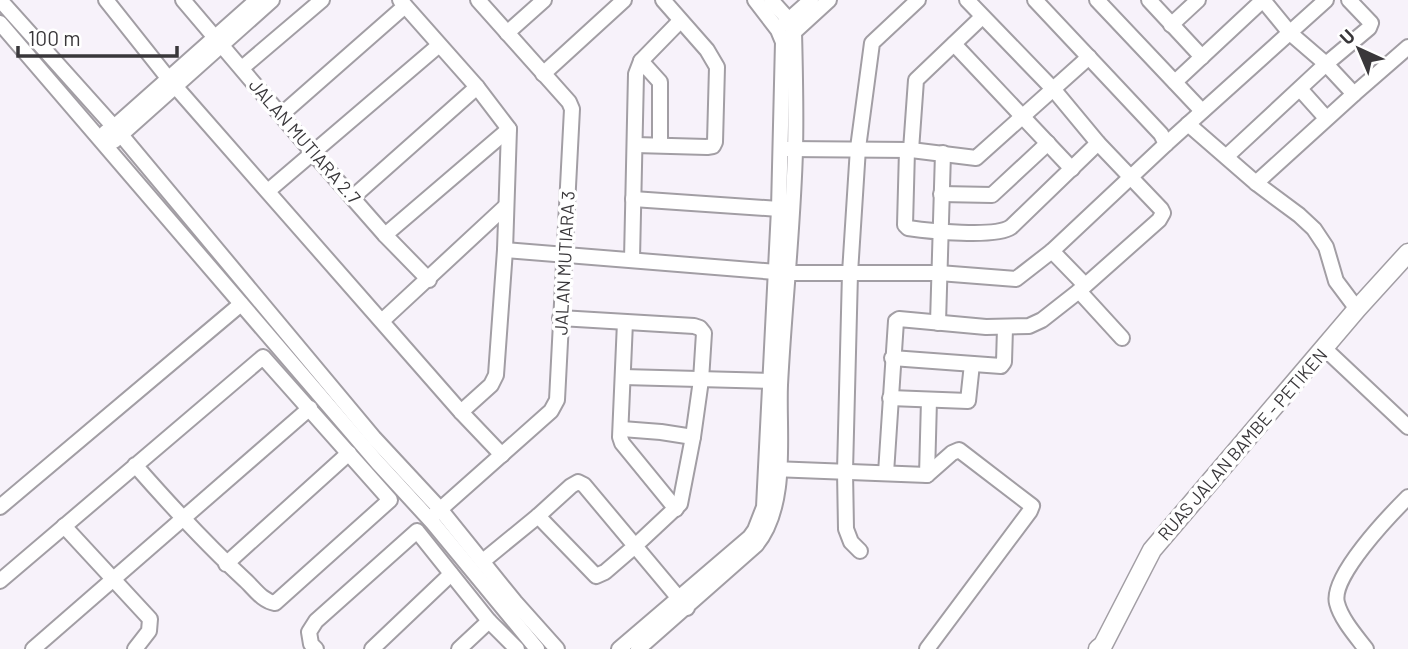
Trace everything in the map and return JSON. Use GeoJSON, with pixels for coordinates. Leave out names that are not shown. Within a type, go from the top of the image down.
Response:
{"type":"FeatureCollection","features":[{"type":"Feature","properties":{"kind":"main road","name":"RUAS JALAN BAMBE - PETIKEN"},"geometry":{"type":"LineString","coordinates":[[1103,648],[1152,550],[1408,253]]}},
{"type":"Feature","properties":{"kind":"street"},"geometry":{"type":"LineString","coordinates":[[0,0],[118,132],[374,438],[537,649]]}},
{"type":"Feature","properties":{"kind":"street"},"geometry":{"type":"LineString","coordinates":[[106,0],[172,83],[383,320],[461,412],[502,454]]}},
{"type":"Feature","properties":{"kind":"street","name":"JALAN MUTIARA 2.7"},"geometry":{"type":"LineString","coordinates":[[183,0],[385,235],[429,280]]}},
{"type":"Feature","properties":{"kind":"street"},"geometry":{"type":"LineString","coordinates":[[218,42],[257,0]]}},
{"type":"Feature","properties":{"kind":"street"},"geometry":{"type":"LineString","coordinates":[[102,141],[118,132],[218,42],[272,0]]}},
{"type":"Feature","properties":{"kind":"street"},"geometry":{"type":"LineString","coordinates":[[242,68],[322,0]]}},
{"type":"Feature","properties":{"kind":"street","name":"JALAN MUTIARA 3"},"geometry":{"type":"LineString","coordinates":[[435,514],[555,407],[572,109],[478,0]]}},
{"type":"Feature","properties":{"kind":"street"},"geometry":{"type":"LineString","coordinates":[[507,33],[544,0]]}},
{"type":"Feature","properties":{"kind":"street"},"geometry":{"type":"LineString","coordinates":[[543,74],[624,0]]}},
{"type":"Feature","properties":{"kind":"street"},"geometry":{"type":"LineString","coordinates":[[635,145],[707,148],[715,142],[718,67],[707,50],[663,0]]}},
{"type":"Feature","properties":{"kind":"street"},"geometry":{"type":"LineString","coordinates":[[755,0],[786,31]]}},
{"type":"Feature","properties":{"kind":"street"},"geometry":{"type":"LineString","coordinates":[[619,649],[756,545],[766,533],[772,518],[775,383],[788,149],[786,31],[771,0]]}},
{"type":"Feature","properties":{"kind":"street"},"geometry":{"type":"LineString","coordinates":[[786,31],[811,0]]}},
{"type":"Feature","properties":{"kind":"street"},"geometry":{"type":"LineString","coordinates":[[786,31],[829,0]]}},
{"type":"Feature","properties":{"kind":"street"},"geometry":{"type":"LineString","coordinates":[[860,551],[851,542],[846,529],[845,471],[850,273],[858,149],[872,43],[918,0]]}},
{"type":"Feature","properties":{"kind":"street"},"geometry":{"type":"LineString","coordinates":[[886,473],[895,321],[900,319],[1005,328],[1029,326],[1082,288],[1162,216],[1161,209],[1098,143],[1054,90],[967,0]]}},
{"type":"Feature","properties":{"kind":"street"},"geometry":{"type":"LineString","coordinates":[[1035,0],[1161,134],[1166,144]]}},
{"type":"Feature","properties":{"kind":"street"},"geometry":{"type":"LineString","coordinates":[[1149,0],[1202,57]]}},
{"type":"Feature","properties":{"kind":"street"},"geometry":{"type":"LineString","coordinates":[[1171,25],[1198,0]]}},
{"type":"Feature","properties":{"kind":"street"},"geometry":{"type":"LineString","coordinates":[[1175,82],[1263,0],[1290,33],[1354,94]]}},
{"type":"Feature","properties":{"kind":"street"},"geometry":{"type":"LineString","coordinates":[[505,250],[782,272],[939,274],[1016,279],[1052,251],[1325,0]]}},
{"type":"Feature","properties":{"kind":"street"},"geometry":{"type":"LineString","coordinates":[[1227,156],[1371,23],[1349,0]]}},
{"type":"Feature","properties":{"kind":"street"},"geometry":{"type":"LineString","coordinates":[[282,114],[402,3],[477,87],[509,129],[505,250],[495,379],[461,412]]}},
{"type":"Feature","properties":{"kind":"street"},"geometry":{"type":"LineString","coordinates":[[1105,3],[1202,111]]}},
{"type":"Feature","properties":{"kind":"street"},"geometry":{"type":"LineString","coordinates":[[982,17],[916,80],[905,225],[908,228],[940,232],[1006,231],[1098,143]]}},
{"type":"Feature","properties":{"kind":"street"},"geometry":{"type":"LineString","coordinates":[[632,259],[636,83],[641,61],[680,21]]}},
{"type":"Feature","properties":{"kind":"street"},"geometry":{"type":"LineString","coordinates":[[0,23],[242,304],[435,514],[483,561],[557,649]]}},
{"type":"Feature","properties":{"kind":"street"},"geometry":{"type":"LineString","coordinates":[[954,44],[1072,169]]}},
{"type":"Feature","properties":{"kind":"street"},"geometry":{"type":"LineString","coordinates":[[268,191],[438,46]]}},
{"type":"Feature","properties":{"kind":"street"},"geometry":{"type":"LineString","coordinates":[[1256,183],[1408,47]]}},
{"type":"Feature","properties":{"kind":"street"},"geometry":{"type":"LineString","coordinates":[[788,149],[909,150],[976,158],[1089,57]]}},
{"type":"Feature","properties":{"kind":"street"},"geometry":{"type":"LineString","coordinates":[[641,61],[660,82],[660,145]]}},
{"type":"Feature","properties":{"kind":"street"},"geometry":{"type":"LineString","coordinates":[[353,197],[477,87]]}},
{"type":"Feature","properties":{"kind":"street"},"geometry":{"type":"LineString","coordinates":[[1300,89],[1326,118]]}},
{"type":"Feature","properties":{"kind":"street"},"geometry":{"type":"LineString","coordinates":[[1188,124],[1314,229],[1326,247],[1336,281],[1357,309]]}},
{"type":"Feature","properties":{"kind":"street"},"geometry":{"type":"LineString","coordinates":[[385,235],[509,129]]}},
{"type":"Feature","properties":{"kind":"street"},"geometry":{"type":"LineString","coordinates":[[941,194],[992,195],[1048,143]]}},
{"type":"Feature","properties":{"kind":"street"},"geometry":{"type":"LineString","coordinates":[[782,272],[779,209],[788,149]]}},
{"type":"Feature","properties":{"kind":"street"},"geometry":{"type":"LineString","coordinates":[[938,323],[943,153]]}},
{"type":"Feature","properties":{"kind":"street"},"geometry":{"type":"LineString","coordinates":[[634,199],[779,209]]}},
{"type":"Feature","properties":{"kind":"street"},"geometry":{"type":"LineString","coordinates":[[383,320],[506,206]]}},
{"type":"Feature","properties":{"kind":"street"},"geometry":{"type":"LineString","coordinates":[[1052,251],[1122,338]]}},
{"type":"Feature","properties":{"kind":"street"},"geometry":{"type":"LineString","coordinates":[[0,507],[242,304]]}},
{"type":"Feature","properties":{"kind":"street"},"geometry":{"type":"LineString","coordinates":[[538,516],[594,575],[605,572],[677,509],[683,494],[701,380],[704,333],[700,328],[560,318]]}},
{"type":"Feature","properties":{"kind":"street"},"geometry":{"type":"LineString","coordinates":[[625,322],[620,437],[622,443],[677,509]]}},
{"type":"Feature","properties":{"kind":"street"},"geometry":{"type":"LineString","coordinates":[[892,358],[1001,366],[1005,328]]}},
{"type":"Feature","properties":{"kind":"street"},"geometry":{"type":"LineString","coordinates":[[1324,348],[1408,427]]}},
{"type":"Feature","properties":{"kind":"street"},"geometry":{"type":"LineString","coordinates":[[0,581],[135,465],[263,356],[390,500],[275,603],[269,602],[226,564],[135,465]]}},
{"type":"Feature","properties":{"kind":"street"},"geometry":{"type":"LineString","coordinates":[[890,398],[968,401],[972,364]]}},
{"type":"Feature","properties":{"kind":"street"},"geometry":{"type":"LineString","coordinates":[[623,377],[775,383]]}},
{"type":"Feature","properties":{"kind":"street"},"geometry":{"type":"LineString","coordinates":[[927,475],[929,400]]}},
{"type":"Feature","properties":{"kind":"street"},"geometry":{"type":"LineString","coordinates":[[33,649],[310,408]]}},
{"type":"Feature","properties":{"kind":"street"},"geometry":{"type":"LineString","coordinates":[[622,429],[693,437]]}},
{"type":"Feature","properties":{"kind":"street"},"geometry":{"type":"LineString","coordinates":[[773,469],[927,475],[959,450],[1031,506],[1030,511],[927,649]]}},
{"type":"Feature","properties":{"kind":"street"},"geometry":{"type":"LineString","coordinates":[[226,564],[349,453]]}},
{"type":"Feature","properties":{"kind":"street"},"geometry":{"type":"LineString","coordinates":[[483,561],[578,482],[584,485],[683,603]]}},
{"type":"Feature","properties":{"kind":"street"},"geometry":{"type":"LineString","coordinates":[[1366,649],[1337,605],[1338,588],[1351,564],[1408,497]]}},
{"type":"Feature","properties":{"kind":"street"},"geometry":{"type":"LineString","coordinates":[[64,526],[150,620],[149,631],[134,649]]}},
{"type":"Feature","properties":{"kind":"street"},"geometry":{"type":"LineString","coordinates":[[316,649],[311,644],[309,632],[316,621],[417,531],[489,621],[516,649]]}},
{"type":"Feature","properties":{"kind":"street"},"geometry":{"type":"LineString","coordinates":[[372,649],[451,574]]}},
{"type":"Feature","properties":{"kind":"street"},"geometry":{"type":"LineString","coordinates":[[638,649],[683,603]]}},
{"type":"Feature","properties":{"kind":"street"},"geometry":{"type":"LineString","coordinates":[[459,649],[489,621]]}}]}
